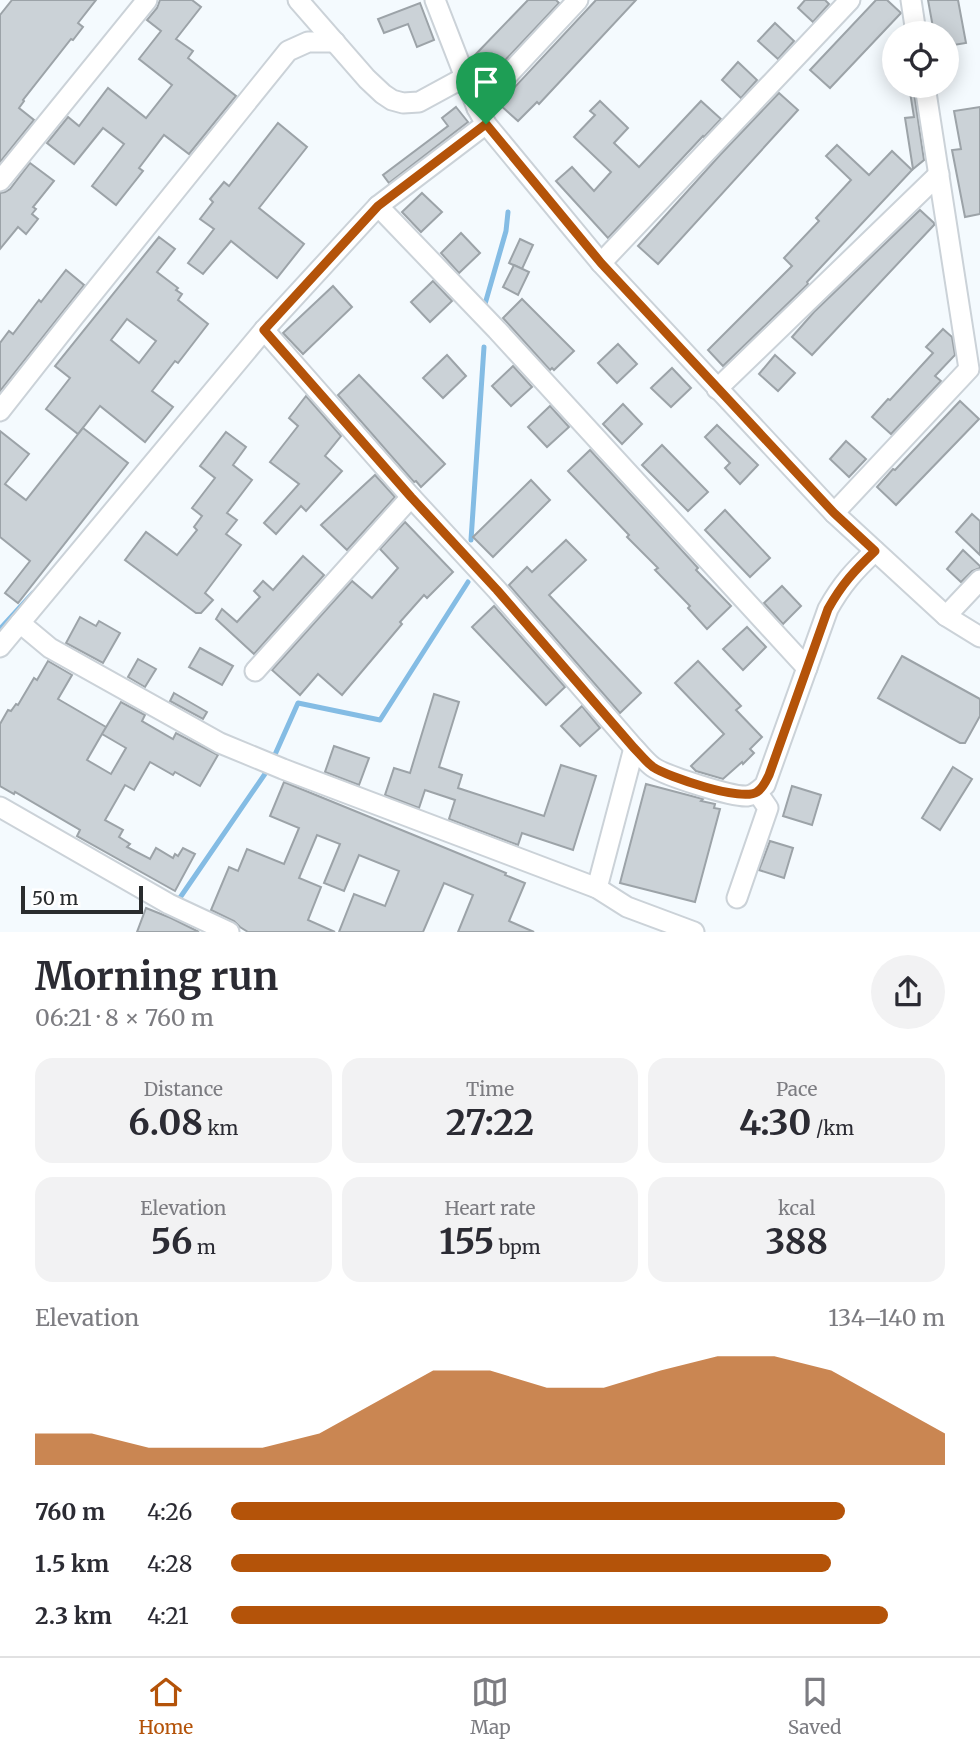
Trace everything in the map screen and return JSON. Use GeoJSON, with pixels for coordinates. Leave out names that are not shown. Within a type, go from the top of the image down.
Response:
{"type":"FeatureCollection","features":[{"type":"Feature","properties":{"kind":"street"},"geometry":{"type":"LineString","coordinates":[[0,181],[147,0]]}},
{"type":"Feature","properties":{"kind":"street"},"geometry":{"type":"LineString","coordinates":[[298,0],[383,94],[403,103],[419,102],[466,78]]}},
{"type":"Feature","properties":{"kind":"street"},"geometry":{"type":"LineString","coordinates":[[435,0],[482,116],[601,263],[834,513],[946,616],[980,637]]}},
{"type":"Feature","properties":{"kind":"street"},"geometry":{"type":"LineString","coordinates":[[0,647],[264,330],[378,206],[482,116],[578,0]]}},
{"type":"Feature","properties":{"kind":"street"},"geometry":{"type":"LineString","coordinates":[[601,263],[850,0]]}},
{"type":"Feature","properties":{"kind":"street"},"geometry":{"type":"LineString","coordinates":[[911,0],[914,21]]}},
{"type":"Feature","properties":{"kind":"street"},"geometry":{"type":"LineString","coordinates":[[0,411],[288,51],[308,43],[335,42]]}},
{"type":"Feature","properties":{"kind":"street"},"geometry":{"type":"LineString","coordinates":[[834,513],[969,369],[927,98]]}},
{"type":"Feature","properties":{"kind":"street"},"geometry":{"type":"LineString","coordinates":[[717,389],[939,174]]}},
{"type":"Feature","properties":{"kind":"street"},"geometry":{"type":"LineString","coordinates":[[378,206],[497,330],[807,668]]}},
{"type":"Feature","properties":{"kind":"street"},"geometry":{"type":"LineString","coordinates":[[264,330],[497,590],[634,748],[654,768],[705,788],[748,796],[765,785],[828,609],[849,576],[875,551]]}},
{"type":"Feature","properties":{"kind":"street"},"geometry":{"type":"LineString","coordinates":[[255,671],[411,497]]}},
{"type":"Feature","properties":{"kind":"street"},"geometry":{"type":"LineString","coordinates":[[946,616],[980,580]]}},
{"type":"Feature","properties":{"kind":"street"},"geometry":{"type":"LineString","coordinates":[[20,623],[50,649],[220,743],[597,888],[627,907],[694,932]]}},
{"type":"Feature","properties":{"kind":"street"},"geometry":{"type":"LineString","coordinates":[[597,888],[634,748]]}},
{"type":"Feature","properties":{"kind":"street"},"geometry":{"type":"LineString","coordinates":[[737,898],[768,808],[757,792]]}},
{"type":"Feature","properties":{"kind":"street"},"geometry":{"type":"LineString","coordinates":[[0,807],[175,908],[229,932]]}},
{"type":"Feature","properties":{"kind":"building"},"geometry":{"type":"Polygon","coordinates":[[[12,0],[96,0],[78,23],[83,27],[23,100],[19,108],[34,120],[0,162],[0,15],[12,0]]]}},
{"type":"Feature","properties":{"kind":"building"},"geometry":{"type":"Polygon","coordinates":[[[160,0],[192,0],[201,7],[176,39],[193,51],[188,58],[236,96],[189,154],[164,135],[139,168],[143,171],[116,205],[92,186],[124,144],[103,128],[74,164],[47,143],[68,117],[79,126],[108,88],[146,118],[172,85],[139,59],[161,31],[147,20],[160,0]]]}},
{"type":"Feature","properties":{"kind":"building"},"geometry":{"type":"Polygon","coordinates":[[[528,0],[556,0],[559,3],[494,72],[475,55],[528,0]]]}},
{"type":"Feature","properties":{"kind":"building"},"geometry":{"type":"Polygon","coordinates":[[[596,0],[636,0],[539,104],[537,102],[518,121],[499,104],[596,0]]]}},
{"type":"Feature","properties":{"kind":"building"},"geometry":{"type":"Polygon","coordinates":[[[805,0],[825,0],[829,4],[813,22],[798,8],[805,0]]]}},
{"type":"Feature","properties":{"kind":"building"},"geometry":{"type":"Polygon","coordinates":[[[876,0],[887,0],[901,13],[893,21],[882,21],[882,33],[830,88],[810,70],[876,0]]]}},
{"type":"Feature","properties":{"kind":"building"},"geometry":{"type":"Polygon","coordinates":[[[928,0],[958,0],[966,43],[959,44],[959,21],[932,21],[928,0]]]}},
{"type":"Feature","properties":{"kind":"building"},"geometry":{"type":"Polygon","coordinates":[[[420,3],[434,40],[417,47],[408,24],[384,33],[378,19],[420,3]]]}},
{"type":"Feature","properties":{"kind":"building"},"geometry":{"type":"Polygon","coordinates":[[[775,23],[794,41],[778,59],[758,41],[775,23]]]}},
{"type":"Feature","properties":{"kind":"building"},"geometry":{"type":"Polygon","coordinates":[[[738,62],[757,80],[741,98],[722,80],[738,62]]]}},
{"type":"Feature","properties":{"kind":"building"},"geometry":{"type":"Polygon","coordinates":[[[779,93],[798,110],[658,264],[638,246],[779,93]]]}},
{"type":"Feature","properties":{"kind":"building"},"geometry":{"type":"Polygon","coordinates":[[[911,98],[915,98],[924,160],[913,169],[905,118],[914,117],[911,98]]]}},
{"type":"Feature","properties":{"kind":"building"},"geometry":{"type":"Polygon","coordinates":[[[600,101],[628,128],[614,143],[639,167],[701,101],[721,119],[608,238],[556,181],[572,167],[594,191],[611,172],[574,137],[595,115],[590,111],[600,101]]]}},
{"type":"Feature","properties":{"kind":"building"},"geometry":{"type":"Polygon","coordinates":[[[456,107],[468,122],[389,183],[383,175],[448,126],[442,118],[456,107]]]}},
{"type":"Feature","properties":{"kind":"building"},"geometry":{"type":"Polygon","coordinates":[[[980,107],[980,214],[965,217],[952,150],[961,149],[954,111],[980,107]]]}},
{"type":"Feature","properties":{"kind":"building"},"geometry":{"type":"Polygon","coordinates":[[[278,123],[307,147],[259,208],[304,244],[277,278],[231,241],[203,274],[188,263],[214,229],[200,219],[213,202],[210,199],[224,182],[229,186],[278,123]]]}},
{"type":"Feature","properties":{"kind":"building"},"geometry":{"type":"Polygon","coordinates":[[[837,145],[869,175],[892,151],[912,170],[808,284],[723,366],[708,350],[792,266],[784,258],[819,221],[816,218],[851,180],[826,156],[837,145]]]}},
{"type":"Feature","properties":{"kind":"building"},"geometry":{"type":"Polygon","coordinates":[[[30,163],[54,181],[33,207],[36,209],[32,214],[38,219],[26,234],[18,227],[0,249],[0,193],[10,189],[30,163]]]}},
{"type":"Feature","properties":{"kind":"building"},"geometry":{"type":"Polygon","coordinates":[[[422,193],[442,212],[421,232],[402,212],[422,193]]]}},
{"type":"Feature","properties":{"kind":"building"},"geometry":{"type":"Polygon","coordinates":[[[920,210],[934,225],[812,355],[792,337],[814,312],[920,210]]]}},
{"type":"Feature","properties":{"kind":"building"},"geometry":{"type":"Polygon","coordinates":[[[461,233],[480,253],[459,273],[441,253],[461,233]]]}},
{"type":"Feature","properties":{"kind":"building"},"geometry":{"type":"Polygon","coordinates":[[[159,237],[175,249],[157,272],[178,288],[176,290],[182,294],[178,300],[208,324],[152,391],[173,407],[145,442],[100,406],[78,434],[46,409],[70,378],[55,366],[159,237]],[[127,319],[111,340],[139,363],[156,341],[127,319]]]}},
{"type":"Feature","properties":{"kind":"building"},"geometry":{"type":"Polygon","coordinates":[[[520,239],[533,245],[522,269],[509,263],[520,239]]]}},
{"type":"Feature","properties":{"kind":"building"},"geometry":{"type":"Polygon","coordinates":[[[514,265],[529,272],[518,295],[503,287],[514,265]]]}},
{"type":"Feature","properties":{"kind":"building"},"geometry":{"type":"Polygon","coordinates":[[[66,270],[84,285],[0,391],[0,343],[9,331],[13,334],[66,270]]]}},
{"type":"Feature","properties":{"kind":"building"},"geometry":{"type":"Polygon","coordinates":[[[433,281],[452,301],[430,322],[411,302],[433,281]]]}},
{"type":"Feature","properties":{"kind":"building"},"geometry":{"type":"Polygon","coordinates":[[[333,286],[352,307],[303,354],[283,333],[333,286]]]}},
{"type":"Feature","properties":{"kind":"building"},"geometry":{"type":"Polygon","coordinates":[[[522,299],[574,351],[554,370],[550,370],[503,318],[522,299]]]}},
{"type":"Feature","properties":{"kind":"building"},"geometry":{"type":"Polygon","coordinates":[[[943,329],[952,337],[955,355],[935,376],[941,381],[891,434],[872,417],[933,353],[926,347],[943,329]]]}},
{"type":"Feature","properties":{"kind":"building"},"geometry":{"type":"Polygon","coordinates":[[[618,344],[637,364],[617,383],[598,363],[618,344]]]}},
{"type":"Feature","properties":{"kind":"building"},"geometry":{"type":"Polygon","coordinates":[[[447,355],[466,376],[443,398],[423,378],[447,355]]]}},
{"type":"Feature","properties":{"kind":"building"},"geometry":{"type":"Polygon","coordinates":[[[775,355],[795,373],[778,391],[759,374],[775,355]]]}},
{"type":"Feature","properties":{"kind":"building"},"geometry":{"type":"Polygon","coordinates":[[[513,366],[532,387],[511,406],[492,386],[513,366]]]}},
{"type":"Feature","properties":{"kind":"building"},"geometry":{"type":"Polygon","coordinates":[[[672,368],[691,388],[671,407],[651,388],[672,368]]]}},
{"type":"Feature","properties":{"kind":"building"},"geometry":{"type":"Polygon","coordinates":[[[359,375],[445,464],[421,487],[338,395],[359,375]]]}},
{"type":"Feature","properties":{"kind":"building"},"geometry":{"type":"Polygon","coordinates":[[[306,396],[341,436],[325,456],[342,471],[306,511],[301,506],[276,534],[264,523],[299,484],[270,462],[298,426],[289,418],[306,396]]]}},
{"type":"Feature","properties":{"kind":"building"},"geometry":{"type":"Polygon","coordinates":[[[960,401],[979,419],[896,505],[877,487],[960,401]]]}},
{"type":"Feature","properties":{"kind":"building"},"geometry":{"type":"Polygon","coordinates":[[[623,404],[642,424],[622,444],[603,424],[623,404]]]}},
{"type":"Feature","properties":{"kind":"building"},"geometry":{"type":"Polygon","coordinates":[[[550,406],[569,427],[547,447],[528,427],[550,406]]]}},
{"type":"Feature","properties":{"kind":"building"},"geometry":{"type":"Polygon","coordinates":[[[717,425],[758,465],[740,484],[725,468],[730,463],[705,437],[717,425]]]}},
{"type":"Feature","properties":{"kind":"building"},"geometry":{"type":"Polygon","coordinates":[[[83,428],[128,463],[18,603],[5,593],[30,561],[0,537],[0,431],[29,454],[5,484],[26,500],[83,428]]]}},
{"type":"Feature","properties":{"kind":"building"},"geometry":{"type":"Polygon","coordinates":[[[226,432],[246,447],[233,465],[252,480],[227,513],[237,520],[226,534],[241,545],[205,593],[213,600],[201,613],[196,613],[125,560],[146,532],[177,555],[197,530],[194,527],[202,516],[192,508],[215,478],[200,466],[226,432]]]}},
{"type":"Feature","properties":{"kind":"building"},"geometry":{"type":"Polygon","coordinates":[[[846,441],[866,459],[849,477],[830,459],[846,441]]]}},
{"type":"Feature","properties":{"kind":"building"},"geometry":{"type":"Polygon","coordinates":[[[662,445],[708,492],[688,511],[642,465],[662,445]]]}},
{"type":"Feature","properties":{"kind":"building"},"geometry":{"type":"Polygon","coordinates":[[[590,450],[731,606],[707,629],[688,608],[690,606],[655,570],[658,568],[627,537],[629,535],[568,471],[590,450]]]}},
{"type":"Feature","properties":{"kind":"building"},"geometry":{"type":"Polygon","coordinates":[[[375,475],[395,497],[347,550],[321,525],[375,475]]]}},
{"type":"Feature","properties":{"kind":"building"},"geometry":{"type":"Polygon","coordinates":[[[531,480],[550,500],[493,557],[473,537],[531,480]]]}},
{"type":"Feature","properties":{"kind":"building"},"geometry":{"type":"Polygon","coordinates":[[[725,510],[770,558],[750,577],[705,530],[725,510]]]}},
{"type":"Feature","properties":{"kind":"building"},"geometry":{"type":"Polygon","coordinates":[[[972,514],[980,521],[980,555],[956,532],[972,514]]]}},
{"type":"Feature","properties":{"kind":"building"},"geometry":{"type":"Polygon","coordinates":[[[405,522],[453,572],[427,598],[424,595],[342,695],[318,674],[300,695],[272,670],[352,581],[372,598],[398,568],[380,549],[405,522]]]}},
{"type":"Feature","properties":{"kind":"building"},"geometry":{"type":"Polygon","coordinates":[[[566,540],[586,560],[549,595],[641,693],[620,713],[509,585],[527,567],[532,572],[566,540]]]}},
{"type":"Feature","properties":{"kind":"building"},"geometry":{"type":"Polygon","coordinates":[[[963,550],[980,568],[972,571],[961,582],[947,569],[963,550]]]}},
{"type":"Feature","properties":{"kind":"building"},"geometry":{"type":"Polygon","coordinates":[[[303,556],[324,575],[254,654],[216,619],[222,609],[237,622],[260,597],[254,591],[263,581],[273,590],[303,556]]]}},
{"type":"Feature","properties":{"kind":"building"},"geometry":{"type":"Polygon","coordinates":[[[782,586],[801,606],[783,624],[764,603],[782,586]]]}},
{"type":"Feature","properties":{"kind":"building"},"geometry":{"type":"Polygon","coordinates":[[[494,606],[565,687],[546,705],[472,627],[494,606]]]}},
{"type":"Feature","properties":{"kind":"building"},"geometry":{"type":"Polygon","coordinates":[[[80,617],[96,626],[99,621],[120,633],[103,663],[66,643],[80,617]]]}},
{"type":"Feature","properties":{"kind":"building"},"geometry":{"type":"Polygon","coordinates":[[[747,627],[766,647],[743,670],[723,649],[747,627]]]}},
{"type":"Feature","properties":{"kind":"building"},"geometry":{"type":"Polygon","coordinates":[[[200,648],[233,666],[222,685],[189,667],[200,648]]]}},
{"type":"Feature","properties":{"kind":"building"},"geometry":{"type":"Polygon","coordinates":[[[902,656],[980,699],[980,716],[965,743],[960,743],[878,698],[902,656]]]}},
{"type":"Feature","properties":{"kind":"building"},"geometry":{"type":"Polygon","coordinates":[[[138,659],[156,669],[145,687],[128,677],[138,659]]]}},
{"type":"Feature","properties":{"kind":"building"},"geometry":{"type":"Polygon","coordinates":[[[48,661],[72,675],[58,699],[106,727],[87,760],[111,774],[126,748],[102,734],[121,702],[145,715],[142,721],[173,739],[176,733],[218,755],[200,786],[150,762],[134,790],[125,785],[105,820],[123,830],[119,837],[130,844],[127,847],[150,859],[156,848],[173,858],[175,854],[178,856],[183,848],[195,854],[175,891],[77,836],[80,830],[0,786],[0,724],[8,710],[11,711],[18,705],[48,661]]]}},
{"type":"Feature","properties":{"kind":"building"},"geometry":{"type":"Polygon","coordinates":[[[698,661],[741,706],[736,710],[762,737],[750,749],[754,753],[723,779],[696,771],[691,766],[724,734],[675,683],[698,661]]]}},
{"type":"Feature","properties":{"kind":"building"},"geometry":{"type":"Polygon","coordinates":[[[174,693],[207,712],[203,719],[170,701],[174,693]]]}},
{"type":"Feature","properties":{"kind":"building"},"geometry":{"type":"Polygon","coordinates":[[[434,694],[459,702],[439,767],[462,775],[458,788],[544,816],[561,765],[596,776],[573,850],[522,833],[518,845],[449,819],[455,800],[425,790],[419,808],[385,795],[394,768],[410,773],[434,694]]]}},
{"type":"Feature","properties":{"kind":"building"},"geometry":{"type":"Polygon","coordinates":[[[582,706],[600,728],[580,746],[561,726],[582,706]]]}},
{"type":"Feature","properties":{"kind":"building"},"geometry":{"type":"Polygon","coordinates":[[[334,746],[369,758],[359,785],[325,772],[334,746]]]}},
{"type":"Feature","properties":{"kind":"building"},"geometry":{"type":"Polygon","coordinates":[[[953,767],[972,779],[940,830],[922,818],[953,767]]]}},
{"type":"Feature","properties":{"kind":"building"},"geometry":{"type":"Polygon","coordinates":[[[284,782],[525,883],[509,921],[534,932],[458,932],[473,895],[444,883],[423,932],[339,932],[354,894],[385,906],[399,871],[359,855],[344,891],[324,883],[340,844],[317,835],[299,878],[321,887],[308,920],[335,932],[248,932],[234,921],[211,910],[229,867],[238,871],[247,849],[284,864],[299,828],[270,816],[284,782]]]}},
{"type":"Feature","properties":{"kind":"building"},"geometry":{"type":"Polygon","coordinates":[[[646,784],[703,799],[701,801],[715,804],[714,808],[720,809],[695,902],[620,883],[646,784]]]}},
{"type":"Feature","properties":{"kind":"building"},"geometry":{"type":"Polygon","coordinates":[[[792,786],[821,795],[812,825],[783,816],[792,786]]]}},
{"type":"Feature","properties":{"kind":"building"},"geometry":{"type":"Polygon","coordinates":[[[770,841],[793,848],[784,878],[759,870],[770,841]]]}},
{"type":"Feature","properties":{"kind":"building"},"geometry":{"type":"Polygon","coordinates":[[[146,908],[171,918],[199,932],[137,932],[146,908]]]}},
{"type":"Feature","properties":{"kind":"waterway"},"geometry":{"type":"LineString","coordinates":[[485,304],[506,231],[508,212]]}},
{"type":"Feature","properties":{"kind":"waterway"},"geometry":{"type":"LineString","coordinates":[[471,540],[484,347]]}},
{"type":"Feature","properties":{"kind":"waterway"},"geometry":{"type":"LineString","coordinates":[[164,921],[269,768],[298,703],[380,720],[468,582]]}},
{"type":"Feature","properties":{"kind":"waterway"},"geometry":{"type":"LineString","coordinates":[[0,629],[33,593]]}},
{"type":"Feature","properties":{"kind":"route"},"geometry":{"type":"LineString","coordinates":[[486,124],[601,263],[834,513],[875,551],[849,576],[828,609],[765,785],[748,796],[705,788],[654,768],[264,330],[378,206],[486,124]]}}]}
